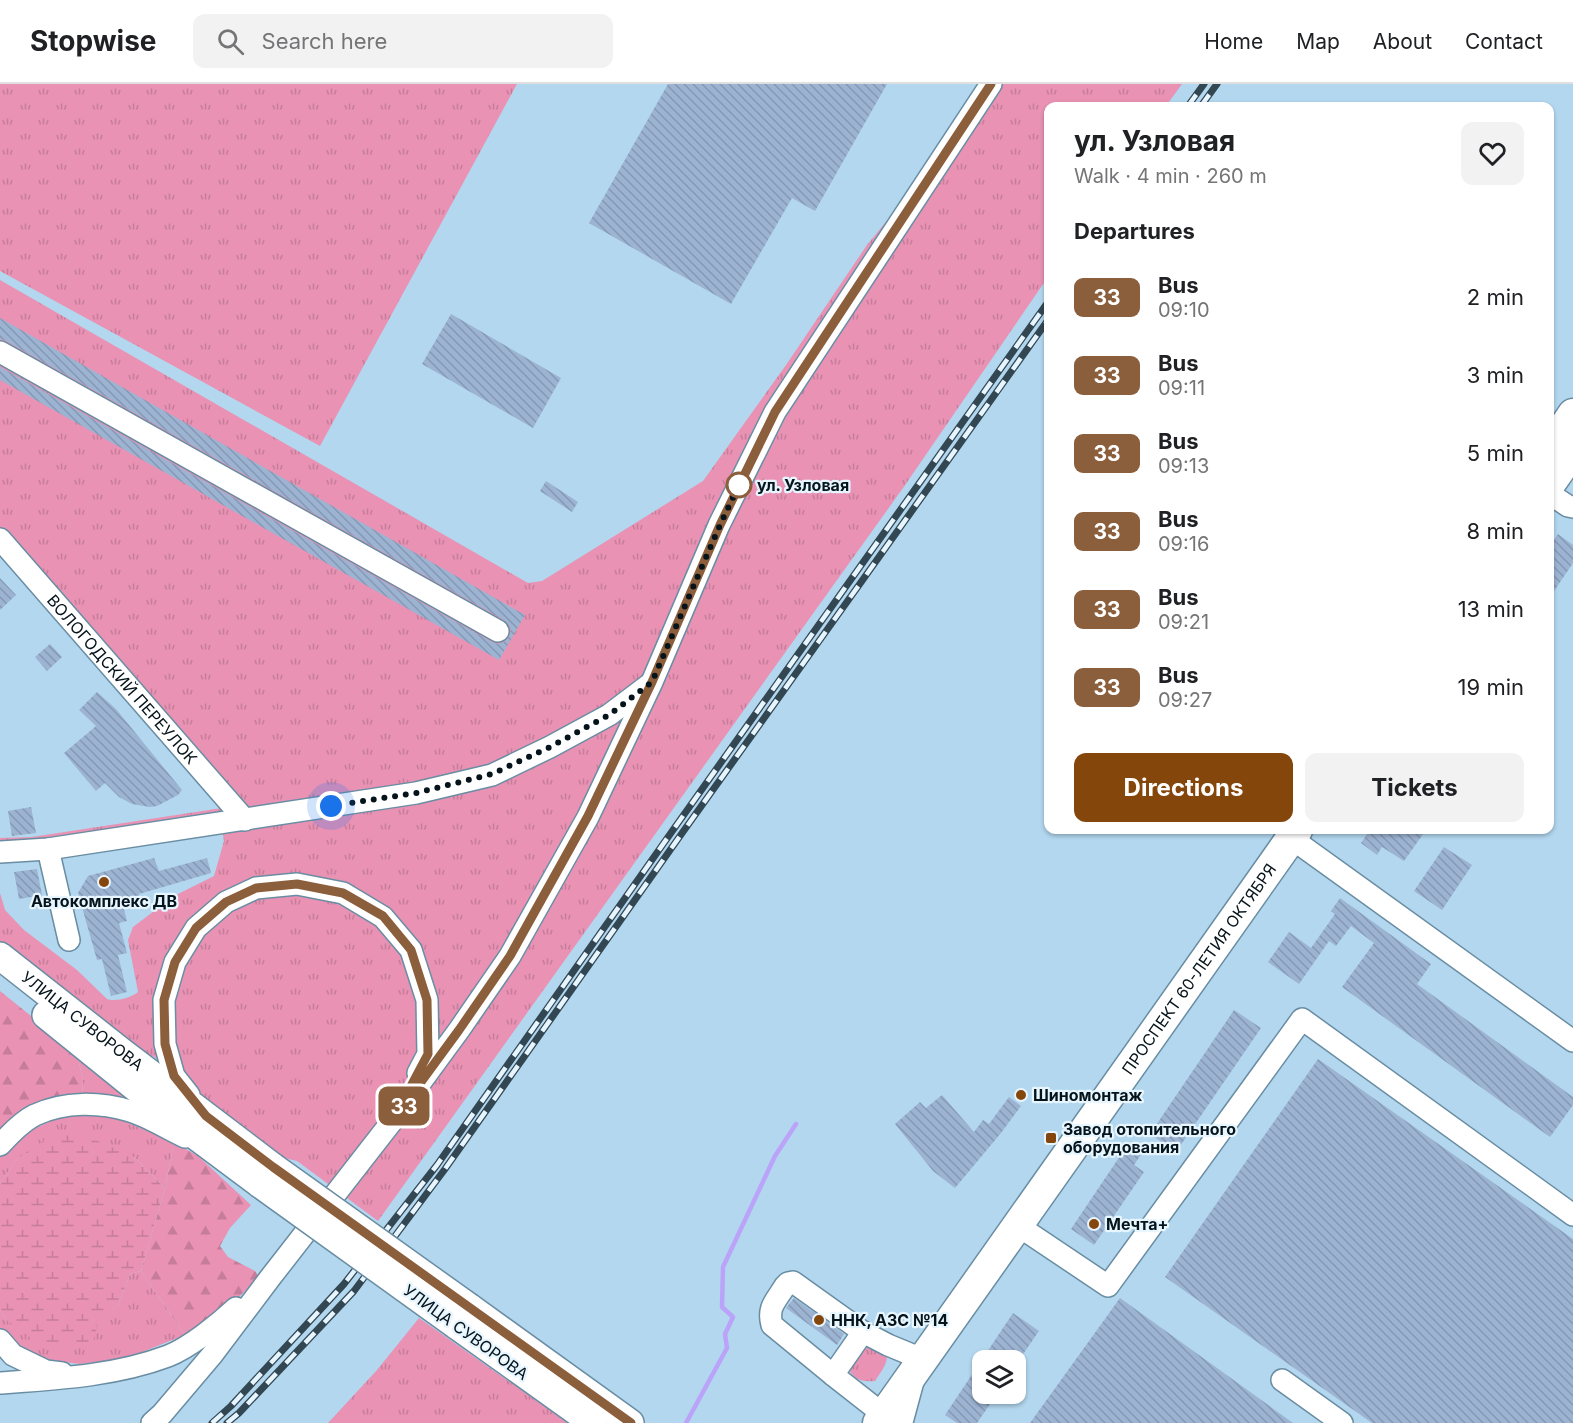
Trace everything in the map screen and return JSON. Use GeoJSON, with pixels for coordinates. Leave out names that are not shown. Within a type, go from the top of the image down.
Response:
{"type":"FeatureCollection","features":[{"type":"Feature","properties":{"kind":"highway"},"geometry":{"type":"LineString","coordinates":[[1554,442],[1573,414]]}},
{"type":"Feature","properties":{"kind":"highway"},"geometry":{"type":"LineString","coordinates":[[1554,478],[1573,451]]}},
{"type":"Feature","properties":{"kind":"highway","name":"ПРОСПЕКТ 60-ЛЕТИЯ ОКТЯБРЯ"},"geometry":{"type":"LineString","coordinates":[[886,1420],[917,1367],[1294,834]]}},
{"type":"Feature","properties":{"kind":"main road","name":"УЛИЦА СУВОРОВА"},"geometry":{"type":"LineString","coordinates":[[0,956],[206,1116],[266,1176]]}},
{"type":"Feature","properties":{"kind":"main road","name":"УЛИЦА СУВОРОВА"},"geometry":{"type":"LineString","coordinates":[[0,975],[116,1073],[193,1134],[266,1176],[462,1316],[630,1423]]}},
{"type":"Feature","properties":{"kind":"main road","name":"УЛИЦА СУВОРОВА"},"geometry":{"type":"LineString","coordinates":[[462,1316],[593,1423]]}},
{"type":"Feature","properties":{"kind":"street"},"geometry":{"type":"LineString","coordinates":[[152,1423],[212,1355],[393,1120],[510,956],[588,816],[652,682],[720,525],[775,412],[991,84]]}},
{"type":"Feature","properties":{"kind":"street"},"geometry":{"type":"LineString","coordinates":[[0,352],[498,631]]}},
{"type":"Feature","properties":{"kind":"street"},"geometry":{"type":"LineString","coordinates":[[1554,497],[1573,507]]}},
{"type":"Feature","properties":{"kind":"street","name":"ВОЛОГОДСКИЙ ПЕРЕУЛОК"},"geometry":{"type":"LineString","coordinates":[[0,539],[245,820]]}},
{"type":"Feature","properties":{"kind":"street"},"geometry":{"type":"LineString","coordinates":[[0,852],[48,849],[416,793],[492,774],[550,747],[609,715],[652,682]]}},
{"type":"Feature","properties":{"kind":"street"},"geometry":{"type":"LineString","coordinates":[[1298,834],[1573,1041]]}},
{"type":"Feature","properties":{"kind":"street"},"geometry":{"type":"LineString","coordinates":[[48,849],[69,940]]}},
{"type":"Feature","properties":{"kind":"street"},"geometry":{"type":"LineString","coordinates":[[206,1116],[174,1076],[165,1044],[164,1000],[175,962],[196,928],[226,902],[256,888],[297,884],[343,893],[383,916],[411,950],[434,1019],[440,1024],[450,1025],[468,1017]]}},
{"type":"Feature","properties":{"kind":"street"},"geometry":{"type":"LineString","coordinates":[[393,1120],[428,1054],[427,1000]]}},
{"type":"Feature","properties":{"kind":"street"},"geometry":{"type":"LineString","coordinates":[[1017,1225],[1108,1286],[1302,1019],[1573,1215]]}},
{"type":"Feature","properties":{"kind":"street"},"geometry":{"type":"LineString","coordinates":[[0,1144],[34,1115],[67,1105],[93,1104],[131,1111],[266,1176]]}},
{"type":"Feature","properties":{"kind":"street"},"geometry":{"type":"LineString","coordinates":[[0,1383],[84,1375],[130,1367],[171,1355],[224,1319],[270,1278]]}},
{"type":"Feature","properties":{"kind":"street"},"geometry":{"type":"LineString","coordinates":[[886,1420],[772,1325],[770,1310],[788,1282],[793,1282],[917,1367]]}},
{"type":"Feature","properties":{"kind":"street"},"geometry":{"type":"LineString","coordinates":[[833,1376],[863,1332]]}},
{"type":"Feature","properties":{"kind":"street"},"geometry":{"type":"LineString","coordinates":[[0,1340],[13,1354],[46,1371],[84,1375]]}},
{"type":"Feature","properties":{"kind":"street"},"geometry":{"type":"LineString","coordinates":[[1282,1380],[1342,1423]]}},
{"type":"Feature","properties":{"kind":"green space"},"geometry":{"type":"Polygon","coordinates":[[[0,84],[517,84],[320,446],[0,271],[0,84]]]}},
{"type":"Feature","properties":{"kind":"green space"},"geometry":{"type":"Polygon","coordinates":[[[999,84],[1182,84],[1169,102],[1044,102],[1044,283],[903,488],[378,1221],[297,1161],[276,1156],[215,1114],[190,1084],[153,1056],[145,1060],[0,944],[0,893],[5,910],[24,930],[77,970],[107,999],[118,1000],[131,996],[138,992],[128,940],[133,927],[174,896],[214,876],[224,841],[221,824],[0,852],[0,838],[32,837],[222,808],[0,551],[0,280],[528,583],[542,581],[703,481],[786,365],[867,245],[999,84]]]}},
{"type":"Feature","properties":{"kind":"green space"},"geometry":{"type":"Polygon","coordinates":[[[0,991],[77,1053],[83,1081],[82,1094],[0,1133],[0,991]]]}},
{"type":"Feature","properties":{"kind":"green space"},"geometry":{"type":"Polygon","coordinates":[[[77,1053],[127,1092],[126,1100],[82,1094],[83,1081],[77,1053]]]}},
{"type":"Feature","properties":{"kind":"green space"},"geometry":{"type":"Polygon","coordinates":[[[86,1113],[119,1119],[174,1142],[165,1188],[134,1157],[18,1158],[0,1183],[0,1157],[25,1133],[55,1119],[86,1113]]]}},
{"type":"Feature","properties":{"kind":"green space"},"geometry":{"type":"Polygon","coordinates":[[[75,1131],[134,1157],[165,1188],[141,1271],[130,1274],[118,1306],[101,1312],[92,1345],[35,1341],[8,1321],[0,1311],[0,1183],[18,1158],[46,1139],[75,1131]]]}},
{"type":"Feature","properties":{"kind":"green space"},"geometry":{"type":"Polygon","coordinates":[[[174,1142],[198,1156],[251,1205],[230,1228],[220,1246],[228,1257],[255,1271],[259,1277],[233,1303],[185,1335],[141,1271],[165,1188],[174,1142]]]}},
{"type":"Feature","properties":{"kind":"green space"},"geometry":{"type":"Polygon","coordinates":[[[141,1271],[185,1335],[127,1358],[80,1364],[46,1360],[17,1346],[0,1331],[0,1311],[8,1321],[101,1311],[118,1306],[130,1274],[141,1271]]]}},
{"type":"Feature","properties":{"kind":"green space"},"geometry":{"type":"Polygon","coordinates":[[[419,1318],[568,1423],[328,1423],[377,1370],[419,1318]]]}},
{"type":"Feature","properties":{"kind":"green space"},"geometry":{"type":"Polygon","coordinates":[[[870,1347],[887,1356],[887,1359],[875,1381],[865,1381],[855,1377],[847,1366],[858,1351],[870,1347]]]}},
{"type":"Feature","properties":{"kind":"building"},"geometry":{"type":"Polygon","coordinates":[[[668,84],[887,84],[815,211],[792,198],[731,304],[589,223],[668,84]]]}},
{"type":"Feature","properties":{"kind":"building"},"geometry":{"type":"Polygon","coordinates":[[[451,314],[561,378],[533,428],[422,364],[451,314]]]}},
{"type":"Feature","properties":{"kind":"building"},"geometry":{"type":"Polygon","coordinates":[[[0,318],[525,615],[499,660],[0,380],[0,367],[492,642],[498,644],[509,637],[511,630],[504,620],[0,339],[0,318]]]}},
{"type":"Feature","properties":{"kind":"building"},"geometry":{"type":"Polygon","coordinates":[[[546,481],[578,502],[572,512],[540,491],[546,481]]]}},
{"type":"Feature","properties":{"kind":"building"},"geometry":{"type":"Polygon","coordinates":[[[1558,534],[1573,545],[1573,563],[1554,591],[1554,540],[1558,534]]]}},
{"type":"Feature","properties":{"kind":"building"},"geometry":{"type":"Polygon","coordinates":[[[0,578],[16,595],[0,610],[0,578]]]}},
{"type":"Feature","properties":{"kind":"building"},"geometry":{"type":"Polygon","coordinates":[[[50,644],[62,657],[47,671],[35,657],[50,644]]]}},
{"type":"Feature","properties":{"kind":"building"},"geometry":{"type":"Polygon","coordinates":[[[97,692],[116,709],[182,790],[178,795],[157,806],[150,807],[132,804],[119,797],[105,783],[96,791],[64,753],[96,726],[79,710],[97,692]]]}},
{"type":"Feature","properties":{"kind":"building"},"geometry":{"type":"Polygon","coordinates":[[[31,807],[36,833],[12,836],[8,811],[31,807]]]}},
{"type":"Feature","properties":{"kind":"building"},"geometry":{"type":"Polygon","coordinates":[[[1367,834],[1423,834],[1404,861],[1382,847],[1377,855],[1361,843],[1367,834]]]}},
{"type":"Feature","properties":{"kind":"building"},"geometry":{"type":"Polygon","coordinates":[[[1444,847],[1472,865],[1442,910],[1414,891],[1444,847]]]}},
{"type":"Feature","properties":{"kind":"building"},"geometry":{"type":"Polygon","coordinates":[[[154,858],[159,871],[207,858],[211,873],[139,894],[141,902],[123,906],[127,921],[119,923],[127,953],[118,955],[127,992],[111,996],[102,959],[97,960],[78,893],[88,876],[154,858]]]}},
{"type":"Feature","properties":{"kind":"building"},"geometry":{"type":"Polygon","coordinates":[[[37,869],[42,895],[19,899],[14,872],[37,869]]]}},
{"type":"Feature","properties":{"kind":"building"},"geometry":{"type":"Polygon","coordinates":[[[1340,898],[1431,964],[1417,984],[1573,1097],[1573,1105],[1550,1137],[1342,987],[1374,943],[1351,926],[1336,946],[1329,941],[1299,984],[1268,962],[1289,932],[1311,948],[1335,914],[1331,911],[1340,898]]]}},
{"type":"Feature","properties":{"kind":"building"},"geometry":{"type":"Polygon","coordinates":[[[1234,1010],[1261,1028],[1176,1152],[1150,1134],[1234,1010]]]}},
{"type":"Feature","properties":{"kind":"building"},"geometry":{"type":"Polygon","coordinates":[[[1318,1059],[1573,1239],[1573,1423],[1372,1423],[1165,1277],[1318,1059]]]}},
{"type":"Feature","properties":{"kind":"building"},"geometry":{"type":"Polygon","coordinates":[[[942,1095],[974,1132],[983,1120],[989,1124],[1009,1097],[1021,1106],[955,1188],[933,1171],[895,1124],[920,1102],[926,1108],[942,1095]]]}},
{"type":"Feature","properties":{"kind":"building"},"geometry":{"type":"Polygon","coordinates":[[[1132,1141],[1144,1150],[1134,1165],[1144,1172],[1094,1245],[1071,1229],[1132,1141]]]}},
{"type":"Feature","properties":{"kind":"building"},"geometry":{"type":"Polygon","coordinates":[[[794,1298],[844,1334],[837,1345],[786,1308],[794,1298]]]}},
{"type":"Feature","properties":{"kind":"building"},"geometry":{"type":"Polygon","coordinates":[[[1120,1298],[1293,1423],[1030,1423],[1120,1298]]]}},
{"type":"Feature","properties":{"kind":"building"},"geometry":{"type":"Polygon","coordinates":[[[1013,1313],[1039,1331],[1026,1350],[988,1350],[1013,1313]]]}},
{"type":"Feature","properties":{"kind":"building"},"geometry":{"type":"Polygon","coordinates":[[[972,1374],[972,1404],[990,1404],[977,1423],[957,1423],[945,1415],[972,1374]]]}},
{"type":"Feature","properties":{"kind":"waterway"},"geometry":{"type":"LineString","coordinates":[[686,1423],[727,1348],[725,1334],[733,1317],[722,1307],[723,1267],[775,1156],[796,1124]]}},
{"type":"Feature","properties":{"kind":"railway"},"geometry":{"type":"LineString","coordinates":[[1191,102],[1204,84]]}},
{"type":"Feature","properties":{"kind":"railway"},"geometry":{"type":"LineString","coordinates":[[1204,102],[1217,84]]}},
{"type":"Feature","properties":{"kind":"railway"},"geometry":{"type":"LineString","coordinates":[[212,1423],[231,1406],[344,1284],[437,1165],[1044,308]]}},
{"type":"Feature","properties":{"kind":"railway"},"geometry":{"type":"LineString","coordinates":[[227,1423],[354,1291],[445,1169],[1044,326]]}},
{"type":"Feature","properties":{"kind":"bus line","name":"33"},"geometry":{"type":"LineString","coordinates":[[631,1423],[273,1167],[206,1116],[174,1076],[165,1044],[164,1000],[175,962],[196,928],[226,902],[256,888],[297,884],[343,893],[383,916],[411,950],[427,1000],[428,1054],[393,1120],[510,956],[588,816],[652,682],[720,525],[775,412],[991,84]]}},
{"type":"Feature","properties":{"kind":"place","name":"ул. Узловая"},"geometry":{"type":"Point","coordinates":[739,485]}},
{"type":"Feature","properties":{"kind":"place","name":"Автокомплекс ДВ"},"geometry":{"type":"Point","coordinates":[104,882]}},
{"type":"Feature","properties":{"kind":"place","name":"Шиномонтаж"},"geometry":{"type":"Point","coordinates":[1021,1095]}},
{"type":"Feature","properties":{"kind":"place","name":"Завод отопительного оборудования"},"geometry":{"type":"Point","coordinates":[1051,1138]}},
{"type":"Feature","properties":{"kind":"place","name":"Мечта+"},"geometry":{"type":"Point","coordinates":[1094,1224]}},
{"type":"Feature","properties":{"kind":"place","name":"ННК, АЗС №14"},"geometry":{"type":"Point","coordinates":[819,1320]}},
{"type":"Feature","properties":{"kind":"route"},"geometry":{"type":"LineString","coordinates":[[331,806],[416,793],[492,774],[550,747],[609,715],[652,682],[739,485]]}}]}
